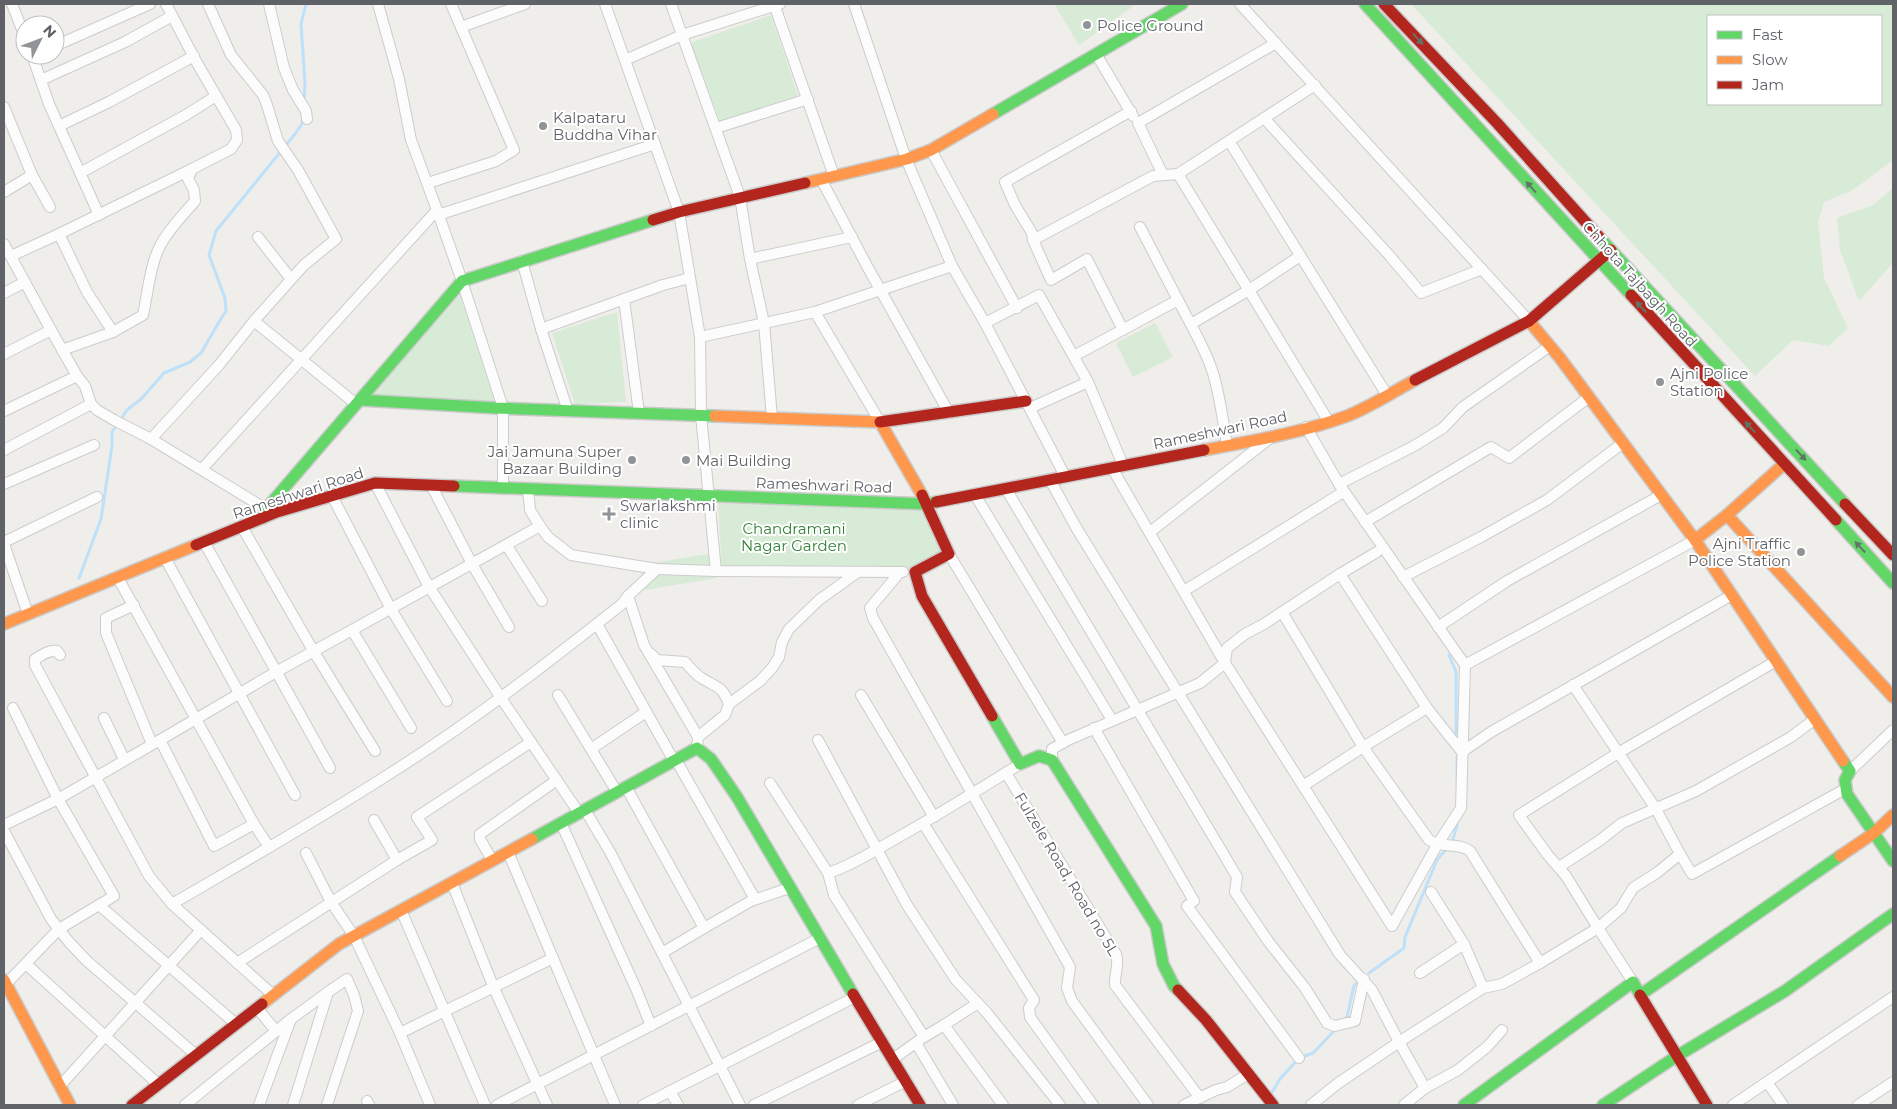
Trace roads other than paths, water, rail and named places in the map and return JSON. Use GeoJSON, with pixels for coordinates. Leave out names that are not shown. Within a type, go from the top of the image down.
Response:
{"type":"FeatureCollection","features":[{"type":"Feature","properties":{"kind":"street"},"geometry":{"type":"LineString","coordinates":[[65,42],[150,4]]}},
{"type":"Feature","properties":{"kind":"street"},"geometry":{"type":"LineString","coordinates":[[11,256],[99,215],[231,149],[236,140],[236,130],[166,4]]}},
{"type":"Feature","properties":{"kind":"street"},"geometry":{"type":"LineString","coordinates":[[151,439],[219,365],[291,279],[304,265],[336,239],[298,170],[283,148],[263,95],[231,55],[208,4]]}},
{"type":"Feature","properties":{"kind":"street"},"geometry":{"type":"LineString","coordinates":[[269,4],[284,68],[293,90],[307,115]]}},
{"type":"Feature","properties":{"kind":"street"},"geometry":{"type":"LineString","coordinates":[[378,4],[399,79],[411,140],[462,281],[503,408],[503,488]]}},
{"type":"Feature","properties":{"kind":"street"},"geometry":{"type":"LineString","coordinates":[[428,183],[496,160],[514,150],[451,4]]}},
{"type":"Feature","properties":{"kind":"street"},"geometry":{"type":"LineString","coordinates":[[461,27],[525,4]]}},
{"type":"Feature","properties":{"kind":"street"},"geometry":{"type":"LineString","coordinates":[[605,4],[680,212],[700,337],[701,416],[716,571]]}},
{"type":"Feature","properties":{"kind":"street"},"geometry":{"type":"LineString","coordinates":[[671,4],[740,197],[750,259],[764,323],[772,418]]}},
{"type":"Feature","properties":{"kind":"street"},"geometry":{"type":"LineString","coordinates":[[625,60],[682,35],[776,4],[834,176]]}},
{"type":"Feature","properties":{"kind":"street"},"geometry":{"type":"LineString","coordinates":[[854,4],[906,159],[952,266],[985,323],[1065,476]]}},
{"type":"Feature","properties":{"kind":"street"},"geometry":{"type":"LineString","coordinates":[[4,244],[50,330],[85,386],[91,404],[118,423],[151,439],[202,469],[265,514],[462,281],[680,212],[906,159],[931,150],[1182,4]]}},
{"type":"Feature","properties":{"kind":"street"},"geometry":{"type":"LineString","coordinates":[[1240,4],[1550,346],[1695,540],[1850,771]]}},
{"type":"Feature","properties":{"kind":"street","name":"Chhota Tajbagh Road"},"geometry":{"type":"LineString","coordinates":[[1365,4],[1893,583]]}},
{"type":"Feature","properties":{"kind":"street"},"geometry":{"type":"LineString","coordinates":[[1384,4],[1497,123],[1611,250],[1893,555]]}},
{"type":"Feature","properties":{"kind":"street"},"geometry":{"type":"LineString","coordinates":[[41,80],[125,42],[172,16]]}},
{"type":"Feature","properties":{"kind":"street"},"geometry":{"type":"LineString","coordinates":[[1138,123],[1276,43]]}},
{"type":"Feature","properties":{"kind":"street"},"geometry":{"type":"LineString","coordinates":[[1096,54],[1138,123],[1163,175]]}},
{"type":"Feature","properties":{"kind":"street"},"geometry":{"type":"LineString","coordinates":[[59,126],[194,56]]}},
{"type":"Feature","properties":{"kind":"street"},"geometry":{"type":"LineString","coordinates":[[36,65],[59,126],[99,215]]}},
{"type":"Feature","properties":{"kind":"street"},"geometry":{"type":"LineString","coordinates":[[1033,240],[1153,176],[1178,174],[1315,86]]}},
{"type":"Feature","properties":{"kind":"street"},"geometry":{"type":"LineString","coordinates":[[80,173],[186,115],[216,96]]}},
{"type":"Feature","properties":{"kind":"street"},"geometry":{"type":"LineString","coordinates":[[716,128],[808,99]]}},
{"type":"Feature","properties":{"kind":"street"},"geometry":{"type":"LineString","coordinates":[[4,107],[8,129],[50,207]]}},
{"type":"Feature","properties":{"kind":"street"},"geometry":{"type":"LineString","coordinates":[[1123,330],[1087,259],[1052,280],[1033,240],[1032,233],[1015,205],[1005,182],[1131,111]]}},
{"type":"Feature","properties":{"kind":"street"},"geometry":{"type":"LineString","coordinates":[[1264,118],[1389,255],[1420,293],[1482,269]]}},
{"type":"Feature","properties":{"kind":"street"},"geometry":{"type":"LineString","coordinates":[[1229,141],[1387,395]]}},
{"type":"Feature","properties":{"kind":"street"},"geometry":{"type":"LineString","coordinates":[[202,469],[300,359],[438,212],[655,144]]}},
{"type":"Feature","properties":{"kind":"street"},"geometry":{"type":"LineString","coordinates":[[931,150],[1017,308]]}},
{"type":"Feature","properties":{"kind":"street"},"geometry":{"type":"LineString","coordinates":[[62,350],[113,332],[143,315],[153,266],[160,244],[175,223],[195,201],[194,190],[188,179],[192,169]]}},
{"type":"Feature","properties":{"kind":"street"},"geometry":{"type":"LineString","coordinates":[[1178,174],[1329,422]]}},
{"type":"Feature","properties":{"kind":"street"},"geometry":{"type":"LineString","coordinates":[[4,192],[32,175]]}},
{"type":"Feature","properties":{"kind":"street"},"geometry":{"type":"LineString","coordinates":[[821,179],[949,413]]}},
{"type":"Feature","properties":{"kind":"street"},"geometry":{"type":"LineString","coordinates":[[1140,227],[1191,324],[1213,373],[1227,445]]}},
{"type":"Feature","properties":{"kind":"street"},"geometry":{"type":"LineString","coordinates":[[59,234],[87,292],[113,332]]}},
{"type":"Feature","properties":{"kind":"street"},"geometry":{"type":"LineString","coordinates":[[258,237],[291,279]]}},
{"type":"Feature","properties":{"kind":"street"},"geometry":{"type":"LineString","coordinates":[[750,259],[852,237]]}},
{"type":"Feature","properties":{"kind":"street","name":"Rameshwari Road"},"geometry":{"type":"LineString","coordinates":[[4,624],[242,527],[265,514],[375,483],[928,504],[1273,436],[1329,422],[1348,415],[1529,321],[1611,250]]}},
{"type":"Feature","properties":{"kind":"street"},"geometry":{"type":"LineString","coordinates":[[1191,324],[1249,290],[1300,256]]}},
{"type":"Feature","properties":{"kind":"street"},"geometry":{"type":"LineString","coordinates":[[522,261],[541,329],[568,411]]}},
{"type":"Feature","properties":{"kind":"street"},"geometry":{"type":"LineString","coordinates":[[700,337],[815,312],[952,266]]}},
{"type":"Feature","properties":{"kind":"street"},"geometry":{"type":"LineString","coordinates":[[541,329],[663,285],[690,278]]}},
{"type":"Feature","properties":{"kind":"street"},"geometry":{"type":"LineString","coordinates":[[4,293],[25,282]]}},
{"type":"Feature","properties":{"kind":"street"},"geometry":{"type":"LineString","coordinates":[[985,323],[1039,295],[1088,382],[1118,466],[1150,532],[1225,663],[1392,926],[1437,845],[1461,808],[1464,665],[1365,522],[1339,489],[1306,427]]}},
{"type":"Feature","properties":{"kind":"street"},"geometry":{"type":"LineString","coordinates":[[624,300],[639,413]]}},
{"type":"Feature","properties":{"kind":"street"},"geometry":{"type":"LineString","coordinates":[[1074,356],[1178,300]]}},
{"type":"Feature","properties":{"kind":"street"},"geometry":{"type":"LineString","coordinates":[[815,312],[928,504],[948,554],[1063,743]]}},
{"type":"Feature","properties":{"kind":"street"},"geometry":{"type":"LineString","coordinates":[[254,321],[300,359],[358,402],[880,422],[1028,404],[1088,382]]}},
{"type":"Feature","properties":{"kind":"street"},"geometry":{"type":"LineString","coordinates":[[4,354],[50,330]]}},
{"type":"Feature","properties":{"kind":"street"},"geometry":{"type":"LineString","coordinates":[[1184,591],[1339,489],[1443,428],[1464,407],[1550,346]]}},
{"type":"Feature","properties":{"kind":"street"},"geometry":{"type":"LineString","coordinates":[[4,411],[77,376]]}},
{"type":"Feature","properties":{"kind":"street"},"geometry":{"type":"LineString","coordinates":[[1365,522],[1491,447],[1509,458],[1589,397]]}},
{"type":"Feature","properties":{"kind":"street"},"geometry":{"type":"LineString","coordinates":[[4,450],[91,404]]}},
{"type":"Feature","properties":{"kind":"street"},"geometry":{"type":"LineString","coordinates":[[1150,532],[1273,436]]}},
{"type":"Feature","properties":{"kind":"street"},"geometry":{"type":"LineString","coordinates":[[1403,577],[1482,537],[1547,500],[1623,444]]}},
{"type":"Feature","properties":{"kind":"street"},"geometry":{"type":"LineString","coordinates":[[4,484],[94,445]]}},
{"type":"Feature","properties":{"kind":"street"},"geometry":{"type":"LineString","coordinates":[[1464,665],[1695,540],[1727,515],[1784,464]]}},
{"type":"Feature","properties":{"kind":"street"},"geometry":{"type":"LineString","coordinates":[[1050,480],[1077,529],[1340,955],[1372,990],[1425,1088]]}},
{"type":"Feature","properties":{"kind":"street"},"geometry":{"type":"LineString","coordinates":[[375,483],[430,588],[531,742],[610,852],[740,1105]]}},
{"type":"Feature","properties":{"kind":"street"},"geometry":{"type":"LineString","coordinates":[[431,486],[472,564],[509,627]]}},
{"type":"Feature","properties":{"kind":"street"},"geometry":{"type":"LineString","coordinates":[[528,489],[530,510],[540,526],[548,538],[571,555],[657,569],[915,572],[948,554]]}},
{"type":"Feature","properties":{"kind":"street"},"geometry":{"type":"LineString","coordinates":[[1006,489],[1234,871],[1237,877],[1235,892],[1268,941],[1305,988],[1327,1023],[1335,1026],[1355,1021],[1364,980]]}},
{"type":"Feature","properties":{"kind":"street"},"geometry":{"type":"LineString","coordinates":[[1438,628],[1507,581],[1661,494]]}},
{"type":"Feature","properties":{"kind":"street"},"geometry":{"type":"LineString","coordinates":[[975,495],[1112,720]]}},
{"type":"Feature","properties":{"kind":"street"},"geometry":{"type":"LineString","coordinates":[[332,496],[391,609],[447,701]]}},
{"type":"Feature","properties":{"kind":"street"},"geometry":{"type":"LineString","coordinates":[[28,614],[4,543],[98,497]]}},
{"type":"Feature","properties":{"kind":"street"},"geometry":{"type":"LineString","coordinates":[[1727,515],[1893,697]]}},
{"type":"Feature","properties":{"kind":"street"},"geometry":{"type":"LineString","coordinates":[[4,825],[58,799],[276,672],[507,546],[540,526]]}},
{"type":"Feature","properties":{"kind":"street"},"geometry":{"type":"LineString","coordinates":[[242,527],[314,652],[375,751]]}},
{"type":"Feature","properties":{"kind":"street"},"geometry":{"type":"LineString","coordinates":[[204,542],[330,768]]}},
{"type":"Feature","properties":{"kind":"street"},"geometry":{"type":"LineString","coordinates":[[507,546],[542,601]]}},
{"type":"Feature","properties":{"kind":"street"},"geometry":{"type":"LineString","coordinates":[[1270,1101],[1206,1020],[1174,986],[1163,964],[1156,926],[1052,760],[1052,749],[1136,709],[1200,683],[1225,663],[1227,648],[1245,634],[1378,552]]}},
{"type":"Feature","properties":{"kind":"street"},"geometry":{"type":"LineString","coordinates":[[165,558],[295,795]]}},
{"type":"Feature","properties":{"kind":"street"},"geometry":{"type":"LineString","coordinates":[[172,904],[388,775],[502,698],[622,604],[657,569]]}},
{"type":"Feature","properties":{"kind":"street"},"geometry":{"type":"LineString","coordinates":[[138,1103],[158,1084],[339,944],[675,760],[697,743],[725,715],[729,704],[772,668],[789,628],[819,600],[858,572]]}},
{"type":"Feature","properties":{"kind":"street"},"geometry":{"type":"LineString","coordinates":[[900,572],[870,608],[873,618],[971,795],[1070,967],[1067,988],[1072,1001],[1148,1105]]}},
{"type":"Feature","properties":{"kind":"street"},"geometry":{"type":"LineString","coordinates":[[915,572],[922,596],[1020,764]]}},
{"type":"Feature","properties":{"kind":"street"},"geometry":{"type":"LineString","coordinates":[[1340,574],[1426,708],[1462,752]]}},
{"type":"Feature","properties":{"kind":"street"},"geometry":{"type":"LineString","coordinates":[[118,578],[268,847]]}},
{"type":"Feature","properties":{"kind":"street"},"geometry":{"type":"LineString","coordinates":[[1462,752],[1491,732],[1732,595]]}},
{"type":"Feature","properties":{"kind":"street"},"geometry":{"type":"LineString","coordinates":[[628,596],[644,645],[697,743],[711,759],[737,797],[789,888],[920,1105]]}},
{"type":"Feature","properties":{"kind":"street"},"geometry":{"type":"LineString","coordinates":[[134,605],[106,618],[106,633],[156,742],[214,846],[254,824]]}},
{"type":"Feature","properties":{"kind":"street"},"geometry":{"type":"LineString","coordinates":[[1282,612],[1363,747],[1429,840],[1437,845],[1461,846],[1470,851],[1540,963]]}},
{"type":"Feature","properties":{"kind":"street"},"geometry":{"type":"LineString","coordinates":[[597,624],[755,899]]}},
{"type":"Feature","properties":{"kind":"street"},"geometry":{"type":"LineString","coordinates":[[352,630],[411,728]]}},
{"type":"Feature","properties":{"kind":"street"},"geometry":{"type":"LineString","coordinates":[[60,655],[57,651],[52,650],[35,659],[35,666],[149,876],[172,904],[273,995]]}},
{"type":"Feature","properties":{"kind":"street"},"geometry":{"type":"LineString","coordinates":[[648,651],[657,660],[685,662],[702,679],[718,686],[725,693],[729,704]]}},
{"type":"Feature","properties":{"kind":"street"},"geometry":{"type":"LineString","coordinates":[[1707,1105],[1633,982],[1572,886],[1519,815],[1618,753],[1776,661]]}},
{"type":"Feature","properties":{"kind":"street"},"geometry":{"type":"LineString","coordinates":[[1573,685],[1656,809],[1692,874],[1845,789]]}},
{"type":"Feature","properties":{"kind":"street"},"geometry":{"type":"LineString","coordinates":[[558,695],[591,749],[622,790],[704,928]]}},
{"type":"Feature","properties":{"kind":"street"},"geometry":{"type":"LineString","coordinates":[[862,695],[934,817]]}},
{"type":"Feature","properties":{"kind":"street"},"geometry":{"type":"LineString","coordinates":[[13,708],[58,799],[114,896],[59,930],[26,964],[5,982],[70,1105]]}},
{"type":"Feature","properties":{"kind":"street"},"geometry":{"type":"LineString","coordinates":[[1303,786],[1426,708]]}},
{"type":"Feature","properties":{"kind":"street"},"geometry":{"type":"LineString","coordinates":[[591,749],[646,712]]}},
{"type":"Feature","properties":{"kind":"street"},"geometry":{"type":"LineString","coordinates":[[104,718],[124,759]]}},
{"type":"Feature","properties":{"kind":"street"},"geometry":{"type":"LineString","coordinates":[[1559,867],[1599,841],[1622,823],[1696,791],[1791,737],[1815,719]]}},
{"type":"Feature","properties":{"kind":"street"},"geometry":{"type":"LineString","coordinates":[[1094,728],[1194,901],[1187,906],[1298,1058]]}},
{"type":"Feature","properties":{"kind":"street"},"geometry":{"type":"LineString","coordinates":[[1893,730],[1850,771],[1845,780],[1847,794],[1893,861]]}},
{"type":"Feature","properties":{"kind":"street"},"geometry":{"type":"LineString","coordinates":[[818,740],[907,905],[956,980],[978,1003],[1060,1105]]}},
{"type":"Feature","properties":{"kind":"street"},"geometry":{"type":"LineString","coordinates":[[237,962],[397,860],[432,840],[417,817],[531,742]]}},
{"type":"Feature","properties":{"kind":"street"},"geometry":{"type":"LineString","coordinates":[[828,872],[841,869],[876,850],[1020,764],[1039,756],[1052,760]]}},
{"type":"Feature","properties":{"kind":"street","name":"Fulzele Road, Road no 5L"},"geometry":{"type":"LineString","coordinates":[[1006,773],[1116,954],[1118,960],[1114,973],[1115,985],[1200,1098]]}},
{"type":"Feature","properties":{"kind":"street"},"geometry":{"type":"LineString","coordinates":[[492,860],[480,839],[480,834],[557,780]]}},
{"type":"Feature","properties":{"kind":"street"},"geometry":{"type":"LineString","coordinates":[[770,783],[828,872],[834,895],[920,1040],[953,1105]]}},
{"type":"Feature","properties":{"kind":"street"},"geometry":{"type":"LineString","coordinates":[[1640,995],[1874,833],[1893,815]]}},
{"type":"Feature","properties":{"kind":"street"},"geometry":{"type":"LineString","coordinates":[[374,820],[397,860]]}},
{"type":"Feature","properties":{"kind":"street"},"geometry":{"type":"LineString","coordinates":[[561,823],[651,1026]]}},
{"type":"Feature","properties":{"kind":"street"},"geometry":{"type":"LineString","coordinates":[[923,823],[1034,1000],[1029,1008],[1030,1017],[1093,1105]]}},
{"type":"Feature","properties":{"kind":"street"},"geometry":{"type":"LineString","coordinates":[[4,831],[51,920],[59,930],[87,961],[196,1055]]}},
{"type":"Feature","properties":{"kind":"street"},"geometry":{"type":"LineString","coordinates":[[508,852],[615,1105]]}},
{"type":"Feature","properties":{"kind":"street"},"geometry":{"type":"LineString","coordinates":[[306,854],[331,902],[354,936],[400,1033],[430,1105]]}},
{"type":"Feature","properties":{"kind":"street"},"geometry":{"type":"LineString","coordinates":[[1311,1105],[1337,1084],[1483,988],[1502,984],[1598,928],[1621,908],[1633,888],[1658,872],[1680,854]]}},
{"type":"Feature","properties":{"kind":"street"},"geometry":{"type":"LineString","coordinates":[[452,883],[493,986],[548,1105]]}},
{"type":"Feature","properties":{"kind":"street"},"geometry":{"type":"LineString","coordinates":[[662,952],[755,899],[789,888]]}},
{"type":"Feature","properties":{"kind":"street"},"geometry":{"type":"LineString","coordinates":[[1431,892],[1464,944],[1483,988]]}},
{"type":"Feature","properties":{"kind":"street"},"geometry":{"type":"LineString","coordinates":[[98,905],[236,1024]]}},
{"type":"Feature","properties":{"kind":"street"},"geometry":{"type":"LineString","coordinates":[[401,910],[485,1105]]}},
{"type":"Feature","properties":{"kind":"street"},"geometry":{"type":"LineString","coordinates":[[1603,1105],[1677,1056],[1785,991],[1893,914]]}},
{"type":"Feature","properties":{"kind":"street"},"geometry":{"type":"LineString","coordinates":[[60,1086],[200,930]]}},
{"type":"Feature","properties":{"kind":"street"},"geometry":{"type":"LineString","coordinates":[[498,1105],[820,938]]}},
{"type":"Feature","properties":{"kind":"street"},"geometry":{"type":"LineString","coordinates":[[1420,973],[1464,944]]}},
{"type":"Feature","properties":{"kind":"street"},"geometry":{"type":"LineString","coordinates":[[400,1033],[553,958]]}},
{"type":"Feature","properties":{"kind":"street"},"geometry":{"type":"LineString","coordinates":[[26,964],[104,1037],[158,1084]]}},
{"type":"Feature","properties":{"kind":"street"},"geometry":{"type":"LineString","coordinates":[[185,1105],[291,1019],[347,979],[358,1011],[327,1105]]}},
{"type":"Feature","properties":{"kind":"street"},"geometry":{"type":"LineString","coordinates":[[1464,1105],[1633,982]]}},
{"type":"Feature","properties":{"kind":"street"},"geometry":{"type":"LineString","coordinates":[[293,1105],[328,992]]}},
{"type":"Feature","properties":{"kind":"street"},"geometry":{"type":"LineString","coordinates":[[643,1105],[855,997]]}},
{"type":"Feature","properties":{"kind":"street"},"geometry":{"type":"LineString","coordinates":[[1733,1105],[1893,997]]}},
{"type":"Feature","properties":{"kind":"street"},"geometry":{"type":"LineString","coordinates":[[892,1059],[978,1003]]}},
{"type":"Feature","properties":{"kind":"street"},"geometry":{"type":"LineString","coordinates":[[257,1008],[276,1031]]}},
{"type":"Feature","properties":{"kind":"street"},"geometry":{"type":"LineString","coordinates":[[259,1105],[291,1019]]}},
{"type":"Feature","properties":{"kind":"street"},"geometry":{"type":"LineString","coordinates":[[944,1025],[1003,1105]]}},
{"type":"Feature","properties":{"kind":"street"},"geometry":{"type":"LineString","coordinates":[[1404,1105],[1425,1088],[1458,1070],[1487,1047],[1502,1030]]}},
{"type":"Feature","properties":{"kind":"street"},"geometry":{"type":"LineString","coordinates":[[754,1105],[882,1042]]}},
{"type":"Feature","properties":{"kind":"street"},"geometry":{"type":"LineString","coordinates":[[1184,1105],[1228,1087],[1248,1074]]}},
{"type":"Feature","properties":{"kind":"street"},"geometry":{"type":"LineString","coordinates":[[858,1105],[906,1080]]}},
{"type":"Feature","properties":{"kind":"street"},"geometry":{"type":"LineString","coordinates":[[1767,1082],[1783,1105]]}},
{"type":"Feature","properties":{"kind":"street"},"geometry":{"type":"LineString","coordinates":[[1858,1105],[1893,1082]]}},
{"type":"Feature","properties":{"kind":"street"},"geometry":{"type":"LineString","coordinates":[[670,1091],[678,1105]]}},
{"type":"Feature","properties":{"kind":"waterway"},"geometry":{"type":"LineString","coordinates":[[304,100],[305,83],[301,24],[306,4]]}},
{"type":"Feature","properties":{"kind":"waterway"},"geometry":{"type":"LineString","coordinates":[[79,578],[101,519],[112,446],[112,432],[127,410],[141,399],[164,373],[190,362],[201,353],[226,311],[225,298],[209,255],[216,231],[295,134],[302,124],[303,117]]}},
{"type":"Feature","properties":{"kind":"waterway"},"geometry":{"type":"LineString","coordinates":[[1449,655],[1456,672],[1456,733]]}},
{"type":"Feature","properties":{"kind":"waterway"},"geometry":{"type":"LineString","coordinates":[[1457,757],[1457,781]]}},
{"type":"Feature","properties":{"kind":"waterway"},"geometry":{"type":"LineString","coordinates":[[1452,842],[1457,820]]}},
{"type":"Feature","properties":{"kind":"waterway"},"geometry":{"type":"LineString","coordinates":[[1369,973],[1404,948],[1405,937],[1437,860],[1448,847]]}},
{"type":"Feature","properties":{"kind":"waterway"},"geometry":{"type":"LineString","coordinates":[[1343,1021],[1347,1017],[1354,985],[1356,984]]}},
{"type":"Feature","properties":{"kind":"waterway"},"geometry":{"type":"LineString","coordinates":[[1271,1094],[1280,1079],[1299,1058],[1313,1053],[1336,1029]]}},
{"type":"Feature","properties":{"kind":"place","name":"Police Ground"},"geometry":{"type":"Point","coordinates":[1087,25]}},
{"type":"Feature","properties":{"kind":"place","name":"Kalpataru Buddha Vihar"},"geometry":{"type":"Point","coordinates":[543,126]}},
{"type":"Feature","properties":{"kind":"place","name":"Ajni Police Station"},"geometry":{"type":"Point","coordinates":[1660,382]}},
{"type":"Feature","properties":{"kind":"place","name":"Jai Jamuna Super Bazaar Building"},"geometry":{"type":"Point","coordinates":[632,460]}},
{"type":"Feature","properties":{"kind":"place","name":"Mai Building"},"geometry":{"type":"Point","coordinates":[686,460]}},
{"type":"Feature","properties":{"kind":"place","name":"Swarlakshmi clinic"},"geometry":{"type":"Point","coordinates":[609,514]}},
{"type":"Feature","properties":{"kind":"place","name":"Ajni Traffic Police Station"},"geometry":{"type":"Point","coordinates":[1801,552]}},
{"type":"Feature","properties":{"kind":"park label","name":"Chandramani Nagar Garden"},"geometry":{"type":"Point","coordinates":[794,536]}}]}
